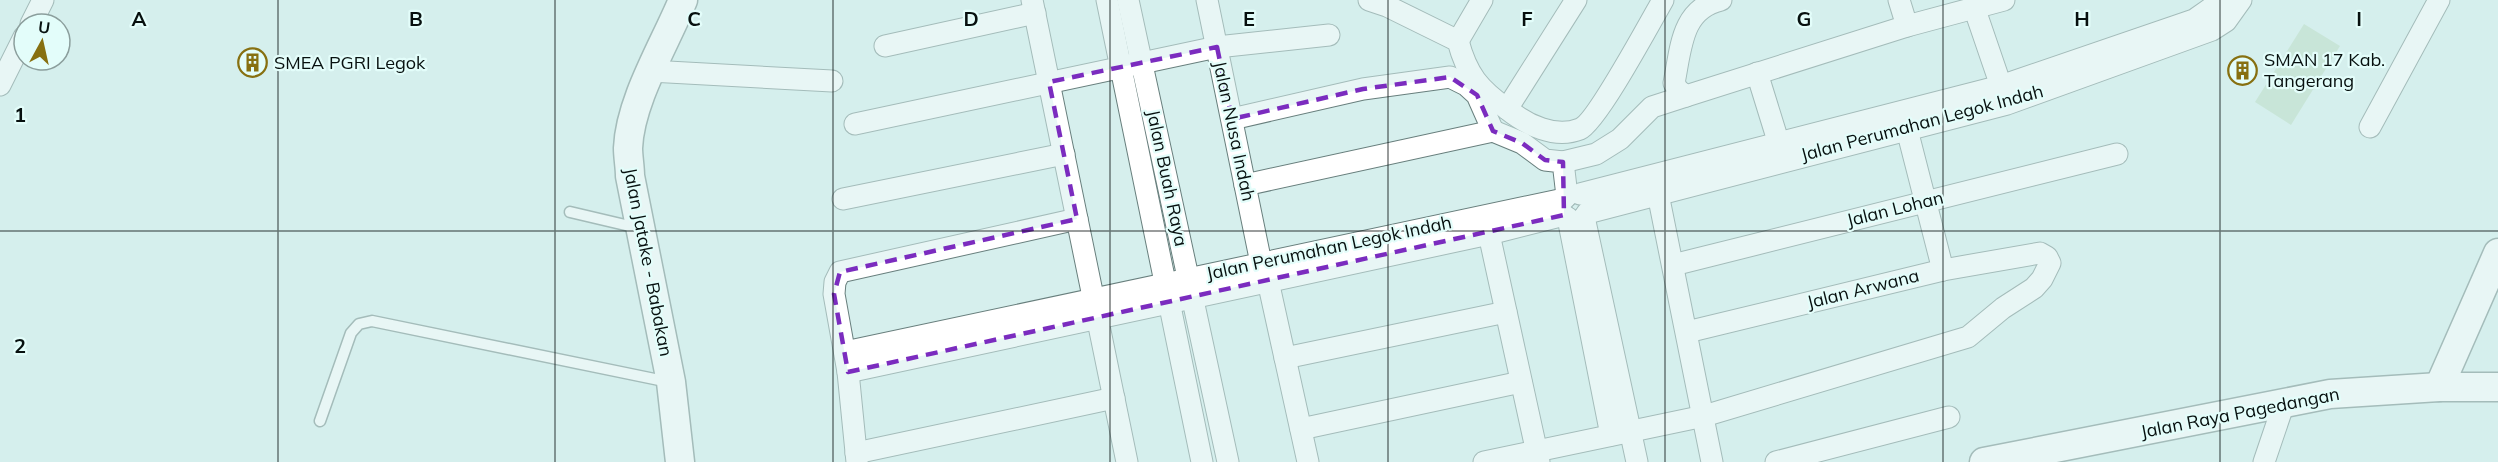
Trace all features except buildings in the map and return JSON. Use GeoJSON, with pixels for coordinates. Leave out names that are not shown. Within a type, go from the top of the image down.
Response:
{"type":"FeatureCollection","features":[{"type":"Feature","properties":{"kind":"street","name":"Jalan Buah Raya"},"geometry":{"type":"LineString","coordinates":[[1107,0],[1202,462]]}},
{"type":"Feature","properties":{"kind":"street","name":"Jalan Buah Raya"},"geometry":{"type":"LineString","coordinates":[[1128,0],[1228,462]]}},
{"type":"Feature","properties":{"kind":"street","name":"Jalan Nusa Indah"},"geometry":{"type":"LineString","coordinates":[[1207,0],[1264,272]]}},
{"type":"Feature","properties":{"kind":"street"},"geometry":{"type":"LineString","coordinates":[[1482,0],[1458,41],[1464,63],[1473,80],[1489,96],[1515,116],[1546,132],[1581,129],[1587,124],[1601,105],[1663,0]]}},
{"type":"Feature","properties":{"kind":"street"},"geometry":{"type":"LineString","coordinates":[[1507,109],[1576,0]]}},
{"type":"Feature","properties":{"kind":"street"},"geometry":{"type":"LineString","coordinates":[[1686,96],[1678,90],[1674,83],[1684,34],[1692,16],[1707,3],[1721,0]]}},
{"type":"Feature","properties":{"kind":"street"},"geometry":{"type":"LineString","coordinates":[[1899,0],[1907,26]]}},
{"type":"Feature","properties":{"kind":"street"},"geometry":{"type":"LineString","coordinates":[[1245,185],[1493,131],[1522,143],[1545,160],[1563,162],[1596,154],[1620,139],[1652,107],[1907,26],[1975,10],[2004,0]]}},
{"type":"Feature","properties":{"kind":"street","name":"Jalan Perumahan Legok Indah"},"geometry":{"type":"LineString","coordinates":[[846,362],[1574,207],[1658,194],[1905,121],[2194,20],[2214,6],[2218,0]]}},
{"type":"Feature","properties":{"kind":"street","name":"Jalan Perumahan Legok Indah"},"geometry":{"type":"LineString","coordinates":[[1264,272],[1489,234],[1779,144],[2007,104],[2212,30],[2226,21],[2241,0]]}},
{"type":"Feature","properties":{"kind":"street"},"geometry":{"type":"LineString","coordinates":[[2370,127],[2439,0]]}},
{"type":"Feature","properties":{"kind":"street","name":"Jalan Jatake - Babakan"},"geometry":{"type":"LineString","coordinates":[[677,2],[632,118],[628,148],[630,176],[671,382],[680,462]]}},
{"type":"Feature","properties":{"kind":"street"},"geometry":{"type":"LineString","coordinates":[[1382,2],[1458,41]]}},
{"type":"Feature","properties":{"kind":"street"},"geometry":{"type":"LineString","coordinates":[[885,46],[1034,6],[1128,462]]}},
{"type":"Feature","properties":{"kind":"street"},"geometry":{"type":"LineString","coordinates":[[1975,10],[2001,86]]}},
{"type":"Feature","properties":{"kind":"street"},"geometry":{"type":"LineString","coordinates":[[855,124],[1217,47],[1329,35]]}},
{"type":"Feature","properties":{"kind":"street"},"geometry":{"type":"LineString","coordinates":[[0,85],[12,61]]}},
{"type":"Feature","properties":{"kind":"street"},"geometry":{"type":"LineString","coordinates":[[650,71],[831,81]]}},
{"type":"Feature","properties":{"kind":"street"},"geometry":{"type":"LineString","coordinates":[[1757,73],[1779,144]]}},
{"type":"Feature","properties":{"kind":"street"},"geometry":{"type":"LineString","coordinates":[[1232,119],[1363,88],[1450,77],[1466,84],[1477,95],[1493,131]]}},
{"type":"Feature","properties":{"kind":"street"},"geometry":{"type":"LineString","coordinates":[[1905,121],[1943,270]]}},
{"type":"Feature","properties":{"kind":"street"},"geometry":{"type":"LineString","coordinates":[[843,199],[1064,154]]}},
{"type":"Feature","properties":{"kind":"street","name":"Jalan Lohan"},"geometry":{"type":"LineString","coordinates":[[1673,265],[2117,154]]}},
{"type":"Feature","properties":{"kind":"street"},"geometry":{"type":"LineString","coordinates":[[1563,162],[1621,433],[1637,462]]}},
{"type":"Feature","properties":{"kind":"street"},"geometry":{"type":"LineString","coordinates":[[1658,194],[1712,462]]}},
{"type":"Feature","properties":{"kind":"street"},"geometry":{"type":"LineString","coordinates":[[1077,219],[840,272],[835,282],[834,294],[846,362],[857,458],[1114,398]]}},
{"type":"Feature","properties":{"kind":"street"},"geometry":{"type":"LineString","coordinates":[[1489,234],[1538,457]]}},
{"type":"Feature","properties":{"kind":"street","name":"Jalan Arwana"},"geometry":{"type":"LineString","coordinates":[[1687,332],[1943,270],[2040,253],[2047,257],[2050,263],[2042,279],[2034,288],[2003,308],[1968,337],[1704,416]]}},
{"type":"Feature","properties":{"kind":"street"},"geometry":{"type":"LineString","coordinates":[[2439,387],[2498,253]]}},
{"type":"Feature","properties":{"kind":"street","name":"Jalan Perumahan Legok Indah"},"geometry":{"type":"LineString","coordinates":[[1264,272],[1308,462]]}},
{"type":"Feature","properties":{"kind":"street"},"geometry":{"type":"LineString","coordinates":[[1285,358],[1506,312]]}},
{"type":"Feature","properties":{"kind":"street"},"geometry":{"type":"LineString","coordinates":[[1301,429],[1521,382]]}},
{"type":"Feature","properties":{"kind":"street","name":"Jalan Raya Pagedangan"},"geometry":{"type":"LineString","coordinates":[[1984,462],[2330,394],[2439,387],[2498,387]]}},
{"type":"Feature","properties":{"kind":"street"},"geometry":{"type":"LineString","coordinates":[[2265,462],[2284,403]]}},
{"type":"Feature","properties":{"kind":"street"},"geometry":{"type":"LineString","coordinates":[[1484,462],[1538,457],[1621,433],[1704,416]]}},
{"type":"Feature","properties":{"kind":"street"},"geometry":{"type":"LineString","coordinates":[[1776,462],[1949,417]]}},
{"type":"Feature","properties":{"kind":"lane"},"geometry":{"type":"LineString","coordinates":[[570,212],[641,228]]}},
{"type":"Feature","properties":{"kind":"lane"},"geometry":{"type":"LineString","coordinates":[[320,421],[351,333],[358,324],[372,321],[671,382]]}},
{"type":"Feature","properties":{"kind":"highlighted area"},"geometry":{"type":"Polygon","coordinates":[[[1217,47],[1232,119],[1363,89],[1450,77],[1477,95],[1493,131],[1522,143],[1545,160],[1563,162],[1564,215],[848,372],[834,294],[840,272],[1077,219],[1049,82],[1217,47]]]}},
{"type":"Feature","properties":{"kind":"green space"},"geometry":{"type":"Polygon","coordinates":[[[2304,24],[2340,46],[2291,125],[2255,102],[2304,24]]]}},
{"type":"Feature","properties":{"kind":"place","name":"SMEA PGRI Legok"},"geometry":{"type":"Point","coordinates":[253,63]}},
{"type":"Feature","properties":{"kind":"place","name":"SMAN 17 Kab. Tangerang"},"geometry":{"type":"Point","coordinates":[2243,70]}}]}
